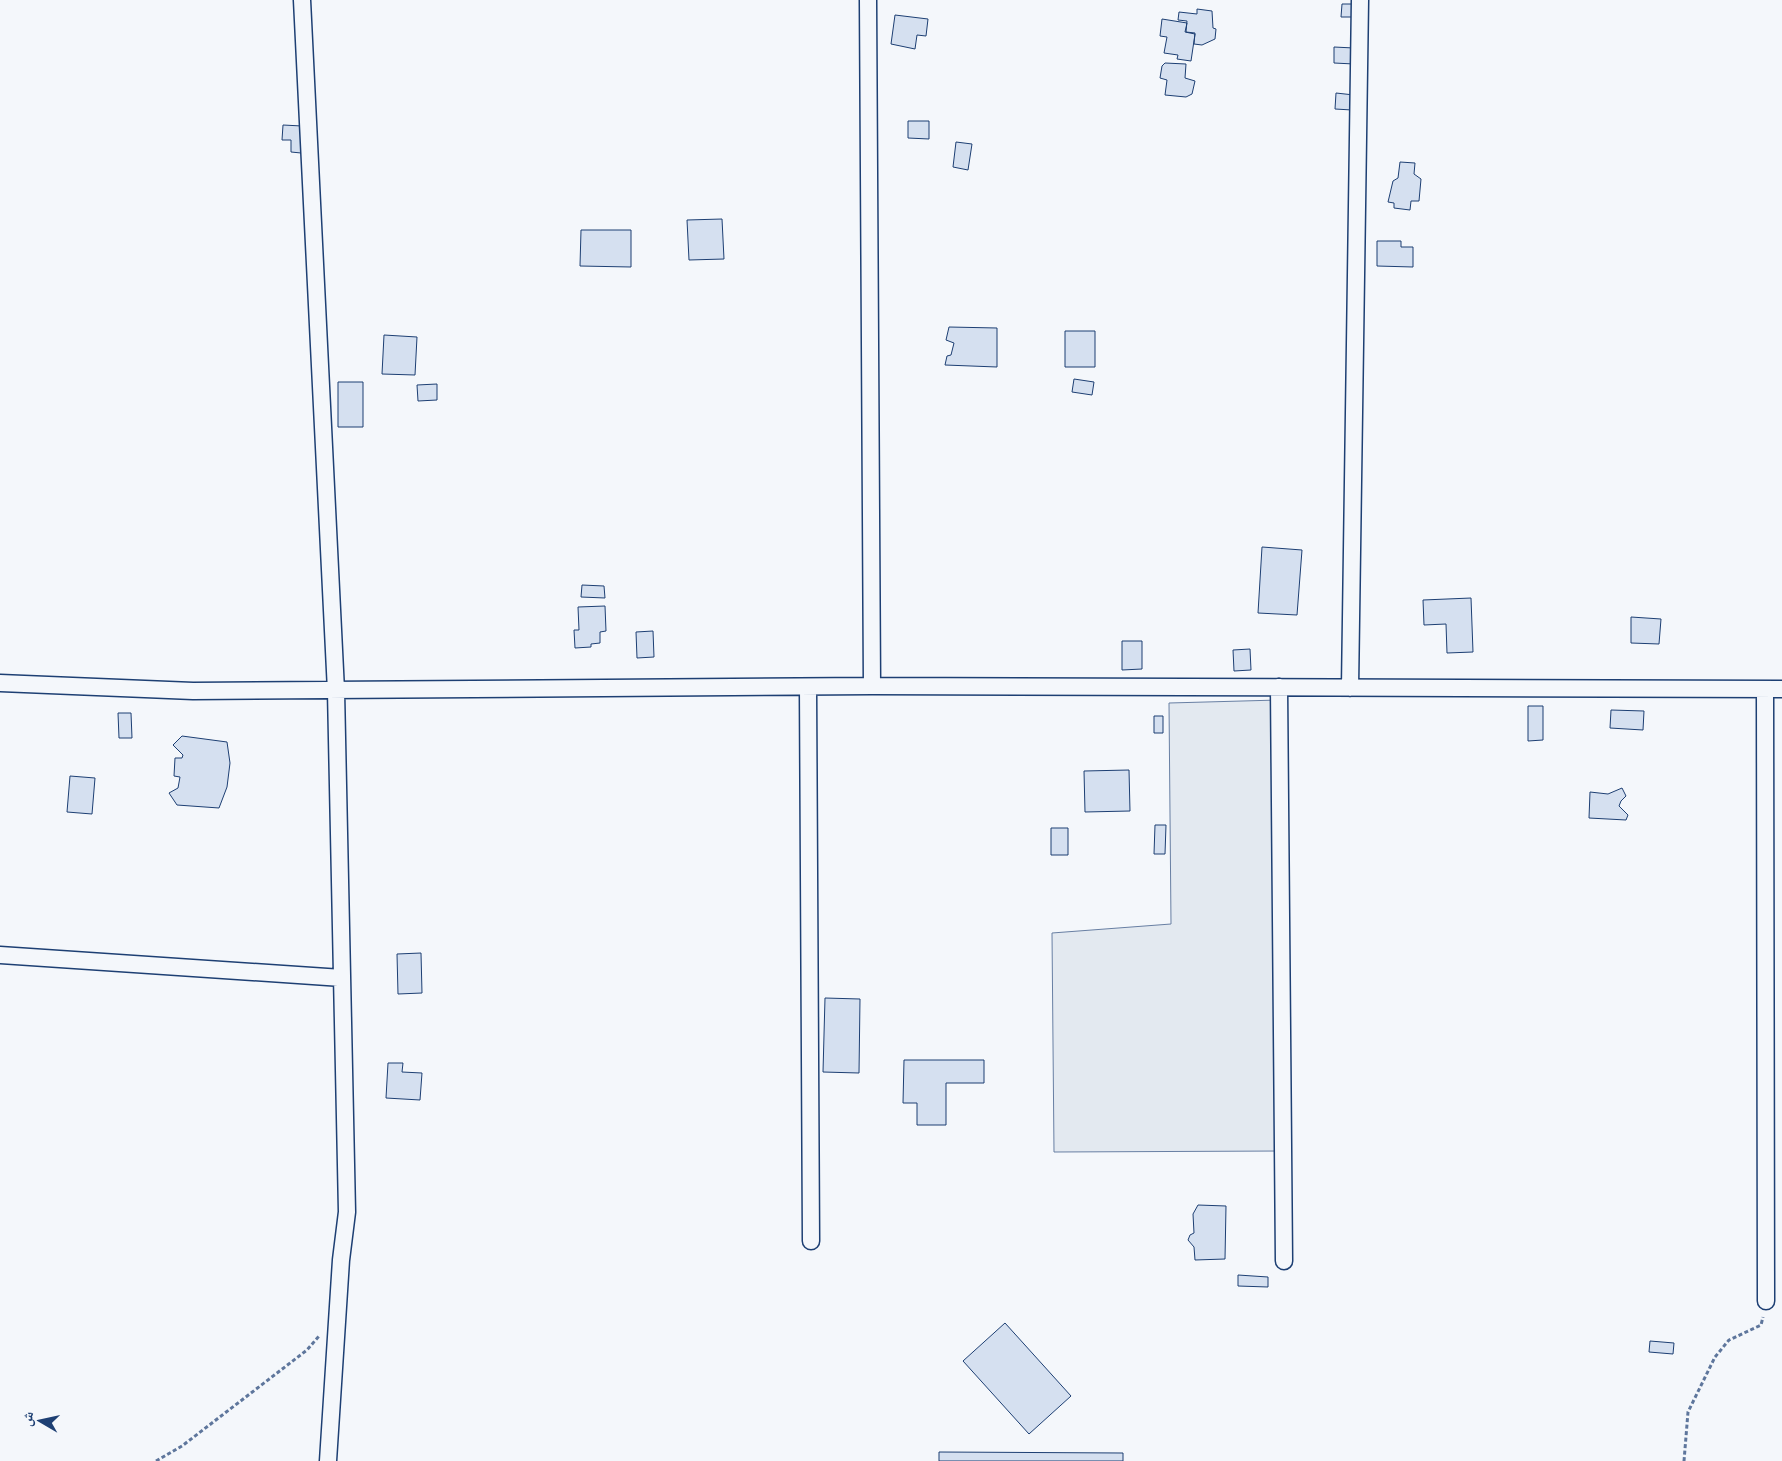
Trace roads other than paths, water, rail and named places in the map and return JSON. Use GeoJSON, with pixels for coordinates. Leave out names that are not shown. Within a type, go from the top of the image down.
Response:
{"type":"FeatureCollection","features":[{"type":"Feature","properties":{"kind":"street"},"geometry":{"type":"LineString","coordinates":[[302,0],[336,691],[347,1212],[328,1461]]}},
{"type":"Feature","properties":{"kind":"street"},"geometry":{"type":"LineString","coordinates":[[868,0],[872,686]]}},
{"type":"Feature","properties":{"kind":"street"},"geometry":{"type":"LineString","coordinates":[[1350,688],[1360,0]]}},
{"type":"Feature","properties":{"kind":"street"},"geometry":{"type":"LineString","coordinates":[[0,682],[193,692],[872,686],[1782,689]]}},
{"type":"Feature","properties":{"kind":"street"},"geometry":{"type":"LineString","coordinates":[[808,687],[811,1241]]}},
{"type":"Feature","properties":{"kind":"street"},"geometry":{"type":"LineString","coordinates":[[1279,687],[1284,1261]]}},
{"type":"Feature","properties":{"kind":"street"},"geometry":{"type":"LineString","coordinates":[[1765,689],[1766,1301]]}},
{"type":"Feature","properties":{"kind":"street"},"geometry":{"type":"LineString","coordinates":[[0,954],[342,978]]}}]}
